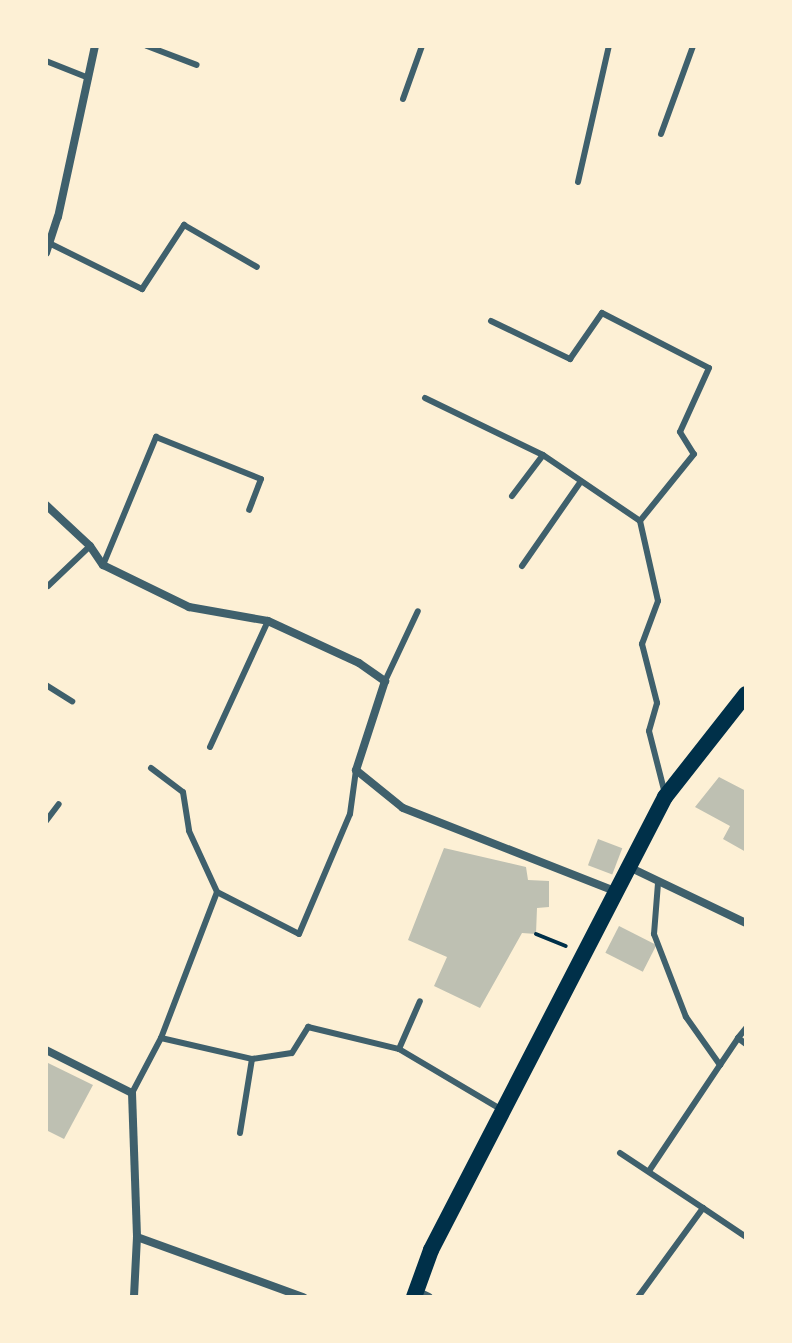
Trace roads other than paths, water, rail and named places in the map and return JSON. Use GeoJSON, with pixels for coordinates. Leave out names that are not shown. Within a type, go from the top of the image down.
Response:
{"type":"FeatureCollection","features":[{"type":"Feature","properties":{"kind":"main road"},"geometry":{"type":"LineString","coordinates":[[420,1295],[431,1250],[665,797],[746,694]]}},
{"type":"Feature","properties":{"kind":"street"},"geometry":{"type":"LineString","coordinates":[[48,248],[95,46]]}},
{"type":"Feature","properties":{"kind":"street"},"geometry":{"type":"LineString","coordinates":[[65,138],[75,139]]}},
{"type":"Feature","properties":{"kind":"street"},"geometry":{"type":"LineString","coordinates":[[46,505],[90,546],[103,565],[189,607],[268,621],[359,663],[385,681],[356,770],[403,808],[615,891]]}},
{"type":"Feature","properties":{"kind":"street"},"geometry":{"type":"LineString","coordinates":[[628,867],[746,923]]}},
{"type":"Feature","properties":{"kind":"street"},"geometry":{"type":"LineString","coordinates":[[46,1050],[132,1093],[137,1237],[134,1297]]}},
{"type":"Feature","properties":{"kind":"street"},"geometry":{"type":"LineString","coordinates":[[137,1237],[303,1297]]}},
{"type":"Feature","properties":{"kind":"lane"},"geometry":{"type":"LineString","coordinates":[[147,46],[197,65]]}},
{"type":"Feature","properties":{"kind":"lane"},"geometry":{"type":"LineString","coordinates":[[403,99],[422,46]]}},
{"type":"Feature","properties":{"kind":"lane"},"geometry":{"type":"LineString","coordinates":[[578,182],[609,46]]}},
{"type":"Feature","properties":{"kind":"lane"},"geometry":{"type":"LineString","coordinates":[[661,134],[693,46]]}},
{"type":"Feature","properties":{"kind":"lane"},"geometry":{"type":"LineString","coordinates":[[46,61],[89,78]]}},
{"type":"Feature","properties":{"kind":"lane"},"geometry":{"type":"LineString","coordinates":[[48,248],[142,289],[184,225],[257,267]]}},
{"type":"Feature","properties":{"kind":"lane"},"geometry":{"type":"LineString","coordinates":[[491,321],[570,359],[602,313],[709,368],[680,432],[694,454],[640,521]]}},
{"type":"Feature","properties":{"kind":"lane"},"geometry":{"type":"LineString","coordinates":[[425,398],[543,455],[640,521],[658,601],[642,644],[657,703],[649,731],[665,797]]}},
{"type":"Feature","properties":{"kind":"lane"},"geometry":{"type":"LineString","coordinates":[[103,565],[156,437],[261,479],[249,510]]}},
{"type":"Feature","properties":{"kind":"lane"},"geometry":{"type":"LineString","coordinates":[[512,496],[543,455]]}},
{"type":"Feature","properties":{"kind":"lane"},"geometry":{"type":"LineString","coordinates":[[522,566],[581,481]]}},
{"type":"Feature","properties":{"kind":"lane"},"geometry":{"type":"LineString","coordinates":[[48,586],[90,546]]}},
{"type":"Feature","properties":{"kind":"lane"},"geometry":{"type":"LineString","coordinates":[[385,681],[418,611]]}},
{"type":"Feature","properties":{"kind":"lane"},"geometry":{"type":"LineString","coordinates":[[210,747],[268,621]]}},
{"type":"Feature","properties":{"kind":"lane"},"geometry":{"type":"LineString","coordinates":[[46,685],[72,701]]}},
{"type":"Feature","properties":{"kind":"lane"},"geometry":{"type":"LineString","coordinates":[[151,768],[183,792],[189,831],[217,892],[299,934],[350,814],[356,770]]}},
{"type":"Feature","properties":{"kind":"lane"},"geometry":{"type":"LineString","coordinates":[[46,821],[59,804]]}},
{"type":"Feature","properties":{"kind":"lane"},"geometry":{"type":"LineString","coordinates":[[658,883],[654,934],[686,1017],[720,1065]]}},
{"type":"Feature","properties":{"kind":"lane"},"geometry":{"type":"LineString","coordinates":[[132,1093],[161,1038],[217,892]]}},
{"type":"Feature","properties":{"kind":"lane"},"geometry":{"type":"LineString","coordinates":[[399,1049],[420,1001]]}},
{"type":"Feature","properties":{"kind":"lane"},"geometry":{"type":"LineString","coordinates":[[161,1038],[252,1059],[292,1053],[308,1027],[399,1049],[502,1110]]}},
{"type":"Feature","properties":{"kind":"lane"},"geometry":{"type":"LineString","coordinates":[[649,1171],[746,1028]]}},
{"type":"Feature","properties":{"kind":"lane"},"geometry":{"type":"LineString","coordinates":[[738,1038],[746,1044]]}},
{"type":"Feature","properties":{"kind":"lane"},"geometry":{"type":"LineString","coordinates":[[240,1133],[252,1059]]}},
{"type":"Feature","properties":{"kind":"lane"},"geometry":{"type":"LineString","coordinates":[[620,1153],[746,1237]]}},
{"type":"Feature","properties":{"kind":"lane"},"geometry":{"type":"LineString","coordinates":[[638,1297],[703,1208]]}}]}
